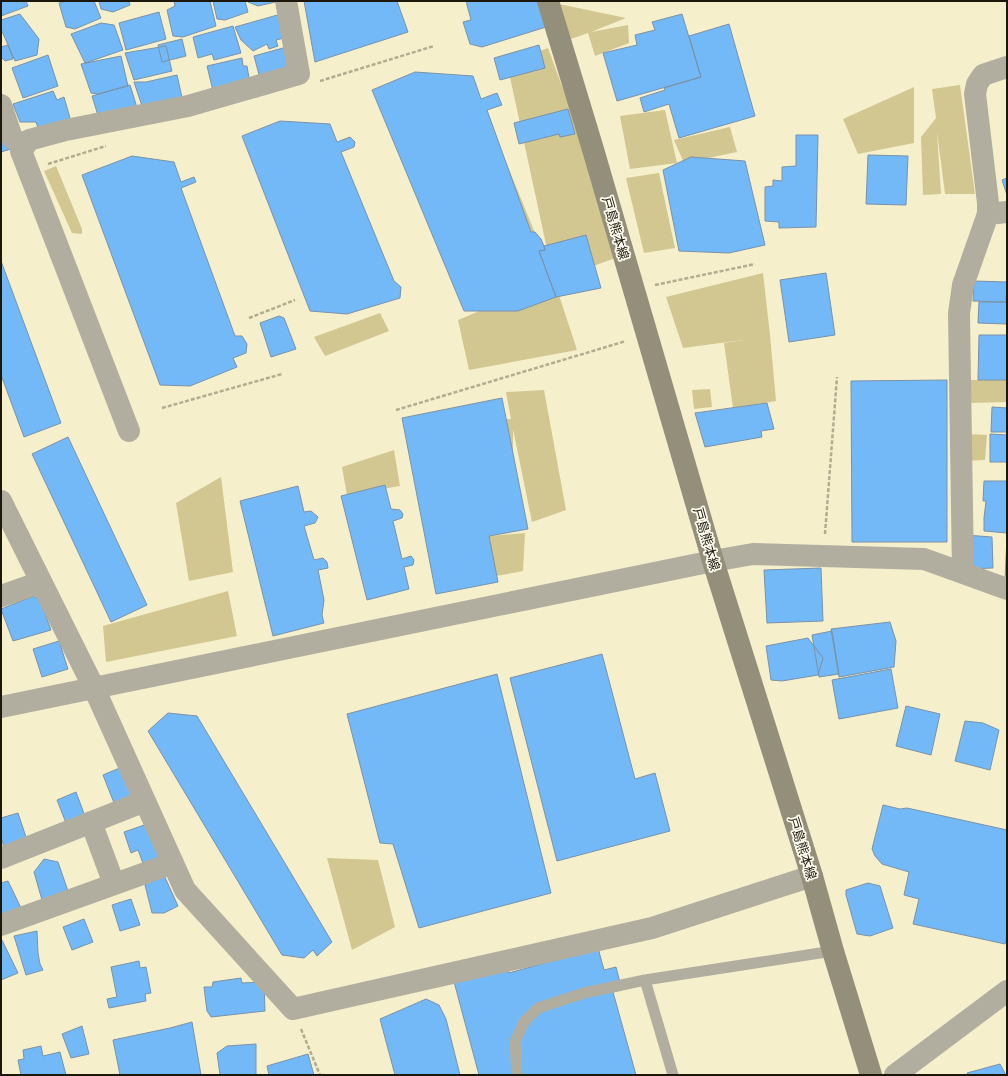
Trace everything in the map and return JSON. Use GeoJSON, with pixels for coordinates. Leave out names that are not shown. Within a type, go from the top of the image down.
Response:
{"type":"FeatureCollection","features":[{"type":"Feature","properties":{"kind":"main road","name":"戸島熊本線"},"geometry":{"type":"LineString","coordinates":[[548,1],[592,146],[713,561],[812,876],[870,1075]]}},
{"type":"Feature","properties":{"kind":"street"},"geometry":{"type":"LineString","coordinates":[[129,431],[21,151],[29,140],[66,130],[188,106],[299,74],[286,1]]}},
{"type":"Feature","properties":{"kind":"street"},"geometry":{"type":"LineString","coordinates":[[963,573],[959,313],[963,285],[987,218],[998,213],[988,203],[975,94],[977,84],[984,76],[1007,67]]}},
{"type":"Feature","properties":{"kind":"street"},"geometry":{"type":"LineString","coordinates":[[1,105],[12,138],[25,146]]}},
{"type":"Feature","properties":{"kind":"street"},"geometry":{"type":"LineString","coordinates":[[1,501],[94,688],[185,890],[293,1009],[652,928],[812,876]]}},
{"type":"Feature","properties":{"kind":"street"},"geometry":{"type":"LineString","coordinates":[[1,707],[753,554],[924,558],[1007,589]]}},
{"type":"Feature","properties":{"kind":"street"},"geometry":{"type":"LineString","coordinates":[[1,596],[41,582]]}},
{"type":"Feature","properties":{"kind":"street"},"geometry":{"type":"LineString","coordinates":[[1,858],[145,801]]}},
{"type":"Feature","properties":{"kind":"street"},"geometry":{"type":"LineString","coordinates":[[91,822],[114,884]]}},
{"type":"Feature","properties":{"kind":"street"},"geometry":{"type":"LineString","coordinates":[[1,925],[173,863]]}},
{"type":"Feature","properties":{"kind":"street"},"geometry":{"type":"LineString","coordinates":[[895,1075],[1007,991]]}},
{"type":"Feature","properties":{"kind":"lane"},"geometry":{"type":"LineString","coordinates":[[517,1075],[515,1042],[524,1022],[538,1008],[584,993],[644,980],[833,951]]}},
{"type":"Feature","properties":{"kind":"lane"},"geometry":{"type":"LineString","coordinates":[[644,980],[673,1075]]}},
{"type":"Feature","properties":{"kind":"path"},"geometry":{"type":"LineString","coordinates":[[634,289],[755,264]]}},
{"type":"Feature","properties":{"kind":"path"},"geometry":{"type":"LineString","coordinates":[[249,318],[295,300]]}},
{"type":"Feature","properties":{"kind":"path"},"geometry":{"type":"LineString","coordinates":[[396,410],[647,335]]}},
{"type":"Feature","properties":{"kind":"path"},"geometry":{"type":"LineString","coordinates":[[162,408],[282,374]]}},
{"type":"Feature","properties":{"kind":"path"},"geometry":{"type":"LineString","coordinates":[[825,537],[837,377]]}},
{"type":"Feature","properties":{"kind":"path"},"geometry":{"type":"LineString","coordinates":[[293,1009],[320,1075]]}},
{"type":"Feature","properties":{"kind":"shaded area"},"geometry":{"type":"Polygon","coordinates":[[[559,4],[626,18],[591,32],[628,25],[629,43],[595,56],[588,33],[568,40],[559,4]]]}},
{"type":"Feature","properties":{"kind":"shaded area"},"geometry":{"type":"Polygon","coordinates":[[[548,48],[624,255],[554,280],[577,350],[469,370],[458,320],[518,295],[472,79],[553,277],[507,63],[548,48]]]}},
{"type":"Feature","properties":{"kind":"shaded area"},"geometry":{"type":"Polygon","coordinates":[[[960,85],[975,194],[945,194],[937,132],[941,194],[923,195],[921,137],[936,118],[932,89],[960,85]]]}},
{"type":"Feature","properties":{"kind":"shaded area"},"geometry":{"type":"Polygon","coordinates":[[[914,87],[914,143],[858,154],[843,119],[914,87]]]}},
{"type":"Feature","properties":{"kind":"shaded area"},"geometry":{"type":"Polygon","coordinates":[[[665,110],[677,163],[630,169],[620,116],[665,110]]]}},
{"type":"Feature","properties":{"kind":"shaded area"},"geometry":{"type":"Polygon","coordinates":[[[730,127],[737,152],[684,163],[674,140],[730,127]]]}},
{"type":"Feature","properties":{"kind":"shaded area"},"geometry":{"type":"Polygon","coordinates":[[[56,166],[82,229],[82,234],[72,233],[44,171],[56,166]]]}},
{"type":"Feature","properties":{"kind":"shaded area"},"geometry":{"type":"Polygon","coordinates":[[[659,173],[675,248],[644,253],[626,178],[659,173]]]}},
{"type":"Feature","properties":{"kind":"shaded area"},"geometry":{"type":"Polygon","coordinates":[[[763,273],[776,401],[733,408],[724,343],[750,339],[683,348],[666,297],[763,273]]]}},
{"type":"Feature","properties":{"kind":"shaded area"},"geometry":{"type":"Polygon","coordinates":[[[380,313],[389,331],[325,356],[314,337],[380,313]]]}},
{"type":"Feature","properties":{"kind":"shaded area"},"geometry":{"type":"Polygon","coordinates":[[[970,380],[1007,380],[1007,402],[969,403],[970,380]]]}},
{"type":"Feature","properties":{"kind":"shaded area"},"geometry":{"type":"Polygon","coordinates":[[[710,389],[712,407],[694,409],[692,390],[710,389]]]}},
{"type":"Feature","properties":{"kind":"shaded area"},"geometry":{"type":"Polygon","coordinates":[[[544,390],[566,510],[532,522],[513,429],[513,513],[425,424],[511,419],[506,392],[544,390]]]}},
{"type":"Feature","properties":{"kind":"shaded area"},"geometry":{"type":"Polygon","coordinates":[[[966,434],[987,435],[985,460],[966,461],[966,434]]]}},
{"type":"Feature","properties":{"kind":"shaded area"},"geometry":{"type":"Polygon","coordinates":[[[394,450],[400,486],[347,495],[342,467],[394,450]]]}},
{"type":"Feature","properties":{"kind":"shaded area"},"geometry":{"type":"Polygon","coordinates":[[[221,477],[233,572],[189,581],[176,503],[221,477]]]}},
{"type":"Feature","properties":{"kind":"shaded area"},"geometry":{"type":"Polygon","coordinates":[[[525,533],[523,571],[496,576],[489,536],[525,533]]]}},
{"type":"Feature","properties":{"kind":"shaded area"},"geometry":{"type":"Polygon","coordinates":[[[228,591],[237,636],[106,662],[103,626],[228,591]]]}},
{"type":"Feature","properties":{"kind":"shaded area"},"geometry":{"type":"Polygon","coordinates":[[[327,858],[378,860],[395,927],[352,950],[327,858]]]}},
{"type":"Feature","properties":{"kind":"building"},"geometry":{"type":"Polygon","coordinates":[[[1,1],[26,1],[28,6],[1,16],[1,1]]]}},
{"type":"Feature","properties":{"kind":"building"},"geometry":{"type":"Polygon","coordinates":[[[67,1],[94,1],[101,18],[75,29],[66,27],[59,3],[67,1]]]}},
{"type":"Feature","properties":{"kind":"building"},"geometry":{"type":"Polygon","coordinates":[[[99,1],[129,1],[130,5],[113,12],[101,9],[99,1]]]}},
{"type":"Feature","properties":{"kind":"building"},"geometry":{"type":"Polygon","coordinates":[[[174,1],[210,1],[216,26],[183,37],[173,36],[167,10],[175,6],[174,1]]]}},
{"type":"Feature","properties":{"kind":"building"},"geometry":{"type":"Polygon","coordinates":[[[213,1],[245,1],[248,12],[225,20],[217,19],[213,1]]]}},
{"type":"Feature","properties":{"kind":"building"},"geometry":{"type":"Polygon","coordinates":[[[248,1],[280,1],[258,6],[248,1]]]}},
{"type":"Feature","properties":{"kind":"building"},"geometry":{"type":"Polygon","coordinates":[[[304,1],[397,1],[408,32],[315,62],[304,1]]]}},
{"type":"Feature","properties":{"kind":"building"},"geometry":{"type":"Polygon","coordinates":[[[466,1],[540,1],[546,27],[482,47],[470,44],[463,22],[471,20],[466,1]]]}},
{"type":"Feature","properties":{"kind":"building"},"geometry":{"type":"Polygon","coordinates":[[[159,12],[166,39],[126,50],[119,23],[159,12]]]}},
{"type":"Feature","properties":{"kind":"building"},"geometry":{"type":"Polygon","coordinates":[[[20,14],[39,39],[37,55],[15,61],[1,29],[1,20],[20,14]]]}},
{"type":"Feature","properties":{"kind":"building"},"geometry":{"type":"Polygon","coordinates":[[[281,14],[288,37],[276,40],[278,46],[269,49],[267,44],[253,51],[241,40],[235,27],[281,14]]]}},
{"type":"Feature","properties":{"kind":"building"},"geometry":{"type":"Polygon","coordinates":[[[682,14],[701,77],[617,101],[603,53],[637,45],[635,35],[655,30],[652,22],[682,14]]]}},
{"type":"Feature","properties":{"kind":"building"},"geometry":{"type":"Polygon","coordinates":[[[101,23],[114,25],[123,50],[85,63],[71,34],[101,23]]]}},
{"type":"Feature","properties":{"kind":"building"},"geometry":{"type":"Polygon","coordinates":[[[729,24],[755,116],[679,138],[669,104],[644,112],[640,98],[665,90],[664,88],[701,77],[689,36],[729,24]]]}},
{"type":"Feature","properties":{"kind":"building"},"geometry":{"type":"Polygon","coordinates":[[[233,26],[241,53],[214,60],[212,54],[198,58],[193,37],[233,26]]]}},
{"type":"Feature","properties":{"kind":"building"},"geometry":{"type":"Polygon","coordinates":[[[182,39],[186,56],[162,62],[158,45],[182,39]]]}},
{"type":"Feature","properties":{"kind":"building"},"geometry":{"type":"Polygon","coordinates":[[[8,45],[13,59],[5,61],[1,57],[1,47],[8,45]]]}},
{"type":"Feature","properties":{"kind":"building"},"geometry":{"type":"Polygon","coordinates":[[[539,45],[545,68],[500,80],[494,58],[539,45]]]}},
{"type":"Feature","properties":{"kind":"building"},"geometry":{"type":"Polygon","coordinates":[[[166,46],[172,71],[134,80],[125,53],[166,46]]]}},
{"type":"Feature","properties":{"kind":"building"},"geometry":{"type":"Polygon","coordinates":[[[290,46],[297,72],[261,82],[254,56],[290,46]]]}},
{"type":"Feature","properties":{"kind":"building"},"geometry":{"type":"Polygon","coordinates":[[[48,55],[58,86],[23,98],[12,68],[48,55]]]}},
{"type":"Feature","properties":{"kind":"building"},"geometry":{"type":"Polygon","coordinates":[[[121,56],[128,86],[98,94],[91,93],[81,64],[121,56]]]}},
{"type":"Feature","properties":{"kind":"building"},"geometry":{"type":"Polygon","coordinates":[[[242,58],[243,66],[247,66],[250,84],[214,95],[207,66],[242,58]]]}},
{"type":"Feature","properties":{"kind":"building"},"geometry":{"type":"Polygon","coordinates":[[[415,72],[473,76],[481,99],[497,93],[502,105],[487,110],[531,232],[535,232],[541,239],[544,246],[545,250],[539,251],[556,297],[518,311],[464,311],[372,90],[415,72]]]}},
{"type":"Feature","properties":{"kind":"building"},"geometry":{"type":"Polygon","coordinates":[[[177,75],[183,102],[143,109],[134,82],[146,82],[177,75]]]}},
{"type":"Feature","properties":{"kind":"building"},"geometry":{"type":"Polygon","coordinates":[[[130,85],[139,114],[100,122],[92,96],[130,85]]]}},
{"type":"Feature","properties":{"kind":"building"},"geometry":{"type":"Polygon","coordinates":[[[53,91],[57,100],[64,97],[72,125],[40,133],[36,122],[20,122],[13,104],[53,91]]]}},
{"type":"Feature","properties":{"kind":"building"},"geometry":{"type":"Polygon","coordinates":[[[568,109],[575,134],[560,137],[559,134],[519,144],[514,123],[568,109]]]}},
{"type":"Feature","properties":{"kind":"building"},"geometry":{"type":"Polygon","coordinates":[[[280,121],[330,124],[337,142],[350,137],[355,142],[354,147],[341,152],[394,281],[401,287],[400,298],[347,314],[310,311],[242,136],[280,121]]]}},
{"type":"Feature","properties":{"kind":"building"},"geometry":{"type":"Polygon","coordinates":[[[1,122],[11,149],[1,152],[1,122]]]}},
{"type":"Feature","properties":{"kind":"building"},"geometry":{"type":"Polygon","coordinates":[[[796,135],[818,135],[816,227],[779,228],[779,222],[765,221],[765,187],[773,186],[773,180],[782,181],[782,167],[796,166],[796,135]]]}},
{"type":"Feature","properties":{"kind":"building"},"geometry":{"type":"Polygon","coordinates":[[[868,155],[908,156],[906,205],[866,204],[868,155]]]}},
{"type":"Feature","properties":{"kind":"building"},"geometry":{"type":"Polygon","coordinates":[[[132,156],[174,162],[181,182],[194,177],[196,182],[181,188],[235,336],[242,336],[247,344],[246,353],[233,358],[237,367],[190,386],[160,385],[82,175],[132,156]]]}},
{"type":"Feature","properties":{"kind":"building"},"geometry":{"type":"Polygon","coordinates":[[[691,157],[745,161],[765,245],[729,253],[679,251],[663,170],[691,157]]]}},
{"type":"Feature","properties":{"kind":"building"},"geometry":{"type":"Polygon","coordinates":[[[1007,178],[1007,195],[1002,180],[1007,178]]]}},
{"type":"Feature","properties":{"kind":"building"},"geometry":{"type":"Polygon","coordinates":[[[586,235],[601,288],[556,297],[539,251],[545,250],[544,246],[586,235]]]}},
{"type":"Feature","properties":{"kind":"building"},"geometry":{"type":"Polygon","coordinates":[[[1,261],[61,423],[24,437],[1,375],[1,261]]]}},
{"type":"Feature","properties":{"kind":"building"},"geometry":{"type":"Polygon","coordinates":[[[826,273],[835,335],[789,342],[780,280],[826,273]]]}},
{"type":"Feature","properties":{"kind":"building"},"geometry":{"type":"Polygon","coordinates":[[[974,281],[1007,282],[1006,302],[973,301],[974,281]]]}},
{"type":"Feature","properties":{"kind":"building"},"geometry":{"type":"Polygon","coordinates":[[[979,302],[1007,302],[1007,324],[978,323],[979,302]]]}},
{"type":"Feature","properties":{"kind":"building"},"geometry":{"type":"Polygon","coordinates":[[[279,316],[284,318],[296,349],[271,357],[260,323],[279,316]]]}},
{"type":"Feature","properties":{"kind":"building"},"geometry":{"type":"Polygon","coordinates":[[[979,335],[1007,335],[1007,380],[978,380],[979,335]]]}},
{"type":"Feature","properties":{"kind":"building"},"geometry":{"type":"Polygon","coordinates":[[[947,380],[947,542],[852,542],[851,381],[947,380]]]}},
{"type":"Feature","properties":{"kind":"building"},"geometry":{"type":"Polygon","coordinates":[[[502,398],[528,529],[489,536],[498,582],[436,594],[402,418],[502,398]]]}},
{"type":"Feature","properties":{"kind":"building"},"geometry":{"type":"Polygon","coordinates":[[[767,403],[774,429],[761,431],[762,437],[705,447],[695,413],[767,403]]]}},
{"type":"Feature","properties":{"kind":"building"},"geometry":{"type":"Polygon","coordinates":[[[992,407],[1007,408],[1007,432],[991,432],[992,407]]]}},
{"type":"Feature","properties":{"kind":"building"},"geometry":{"type":"Polygon","coordinates":[[[990,434],[1007,435],[1007,462],[990,462],[990,434]]]}},
{"type":"Feature","properties":{"kind":"building"},"geometry":{"type":"Polygon","coordinates":[[[68,437],[147,605],[111,622],[32,454],[68,437]]]}},
{"type":"Feature","properties":{"kind":"building"},"geometry":{"type":"Polygon","coordinates":[[[984,481],[1007,481],[1007,533],[984,531],[986,501],[983,501],[984,481]]]}},
{"type":"Feature","properties":{"kind":"building"},"geometry":{"type":"Polygon","coordinates":[[[385,485],[391,509],[400,510],[403,514],[402,518],[393,521],[402,559],[411,556],[414,560],[413,565],[404,567],[409,589],[367,600],[341,496],[385,485]]]}},
{"type":"Feature","properties":{"kind":"building"},"geometry":{"type":"Polygon","coordinates":[[[298,486],[304,512],[311,511],[318,517],[315,523],[304,526],[314,560],[323,558],[327,562],[328,568],[318,570],[324,600],[322,615],[324,623],[273,636],[240,501],[298,486]]]}},
{"type":"Feature","properties":{"kind":"building"},"geometry":{"type":"Polygon","coordinates":[[[965,535],[992,537],[993,568],[965,569],[965,535]]]}},
{"type":"Feature","properties":{"kind":"building"},"geometry":{"type":"Polygon","coordinates":[[[1007,537],[1007,581],[1005,580],[1007,537]]]}},
{"type":"Feature","properties":{"kind":"building"},"geometry":{"type":"Polygon","coordinates":[[[821,568],[823,621],[767,623],[764,570],[821,568]]]}},
{"type":"Feature","properties":{"kind":"building"},"geometry":{"type":"Polygon","coordinates":[[[34,596],[40,600],[51,630],[13,641],[1,609],[34,596]]]}},
{"type":"Feature","properties":{"kind":"building"},"geometry":{"type":"Polygon","coordinates":[[[890,622],[896,641],[894,667],[839,677],[831,629],[890,622]]]}},
{"type":"Feature","properties":{"kind":"building"},"geometry":{"type":"Polygon","coordinates":[[[832,631],[839,674],[819,677],[812,635],[832,631]]]}},
{"type":"Feature","properties":{"kind":"building"},"geometry":{"type":"Polygon","coordinates":[[[808,638],[823,658],[818,675],[782,681],[771,680],[766,646],[808,638]]]}},
{"type":"Feature","properties":{"kind":"building"},"geometry":{"type":"Polygon","coordinates":[[[59,641],[68,669],[42,677],[33,649],[59,641]]]}},
{"type":"Feature","properties":{"kind":"building"},"geometry":{"type":"Polygon","coordinates":[[[602,654],[635,779],[655,773],[670,831],[557,861],[510,678],[602,654]]]}},
{"type":"Feature","properties":{"kind":"building"},"geometry":{"type":"Polygon","coordinates":[[[891,669],[898,708],[839,719],[832,680],[891,669]]]}},
{"type":"Feature","properties":{"kind":"building"},"geometry":{"type":"Polygon","coordinates":[[[497,674],[551,893],[419,928],[393,844],[380,843],[347,714],[497,674]]]}},
{"type":"Feature","properties":{"kind":"building"},"geometry":{"type":"Polygon","coordinates":[[[906,706],[940,714],[931,755],[896,746],[906,706]]]}},
{"type":"Feature","properties":{"kind":"building"},"geometry":{"type":"Polygon","coordinates":[[[168,713],[197,716],[332,942],[317,956],[313,950],[304,958],[282,955],[148,731],[168,713]]]}},
{"type":"Feature","properties":{"kind":"building"},"geometry":{"type":"Polygon","coordinates":[[[965,721],[983,723],[999,730],[990,770],[955,761],[965,721]]]}},
{"type":"Feature","properties":{"kind":"building"},"geometry":{"type":"Polygon","coordinates":[[[122,767],[134,795],[114,803],[103,775],[122,767]]]}},
{"type":"Feature","properties":{"kind":"building"},"geometry":{"type":"Polygon","coordinates":[[[76,792],[85,816],[66,823],[57,800],[76,792]]]}},
{"type":"Feature","properties":{"kind":"building"},"geometry":{"type":"Polygon","coordinates":[[[883,805],[900,809],[907,808],[1007,830],[1007,936],[1005,944],[913,924],[919,899],[904,895],[909,872],[882,864],[875,856],[872,849],[883,805]]]}},
{"type":"Feature","properties":{"kind":"building"},"geometry":{"type":"Polygon","coordinates":[[[18,813],[27,840],[4,847],[1,837],[1,818],[18,813]]]}},
{"type":"Feature","properties":{"kind":"building"},"geometry":{"type":"Polygon","coordinates":[[[156,821],[168,858],[144,866],[138,850],[131,853],[124,832],[156,821]]]}},
{"type":"Feature","properties":{"kind":"building"},"geometry":{"type":"Polygon","coordinates":[[[44,859],[58,862],[69,894],[42,900],[34,872],[44,859]]]}},
{"type":"Feature","properties":{"kind":"building"},"geometry":{"type":"Polygon","coordinates":[[[163,873],[178,906],[164,913],[152,913],[145,885],[163,873]]]}},
{"type":"Feature","properties":{"kind":"building"},"geometry":{"type":"Polygon","coordinates":[[[8,881],[23,912],[1,918],[1,883],[8,881]]]}},
{"type":"Feature","properties":{"kind":"building"},"geometry":{"type":"Polygon","coordinates":[[[868,883],[880,886],[893,928],[870,936],[857,934],[846,895],[846,890],[868,883]]]}},
{"type":"Feature","properties":{"kind":"building"},"geometry":{"type":"Polygon","coordinates":[[[131,899],[140,925],[120,931],[112,905],[131,899]]]}},
{"type":"Feature","properties":{"kind":"building"},"geometry":{"type":"Polygon","coordinates":[[[84,919],[93,942],[72,950],[63,927],[84,919]]]}},
{"type":"Feature","properties":{"kind":"building"},"geometry":{"type":"Polygon","coordinates":[[[37,931],[38,953],[43,970],[26,975],[14,936],[37,931]]]}},
{"type":"Feature","properties":{"kind":"building"},"geometry":{"type":"Polygon","coordinates":[[[2,940],[18,973],[1,980],[1,941],[2,940]]]}},
{"type":"Feature","properties":{"kind":"building"},"geometry":{"type":"Polygon","coordinates":[[[598,948],[604,970],[616,967],[622,990],[613,992],[636,1075],[479,1075],[453,978],[506,963],[509,973],[598,948]]]}},
{"type":"Feature","properties":{"kind":"building"},"geometry":{"type":"Polygon","coordinates":[[[139,961],[140,968],[146,967],[151,993],[145,994],[146,1001],[109,1008],[107,999],[117,997],[111,967],[139,961]]]}},
{"type":"Feature","properties":{"kind":"building"},"geometry":{"type":"Polygon","coordinates":[[[241,978],[242,983],[264,982],[265,1011],[211,1017],[207,1011],[204,987],[212,987],[213,982],[241,978]]]}},
{"type":"Feature","properties":{"kind":"building"},"geometry":{"type":"Polygon","coordinates":[[[426,999],[439,1005],[446,1019],[460,1075],[395,1075],[380,1019],[426,999]]]}},
{"type":"Feature","properties":{"kind":"building"},"geometry":{"type":"Polygon","coordinates":[[[192,1022],[201,1075],[120,1075],[113,1040],[192,1022]]]}},
{"type":"Feature","properties":{"kind":"building"},"geometry":{"type":"Polygon","coordinates":[[[82,1026],[89,1054],[71,1058],[62,1034],[82,1026]]]}},
{"type":"Feature","properties":{"kind":"building"},"geometry":{"type":"Polygon","coordinates":[[[256,1044],[256,1075],[220,1075],[217,1053],[227,1046],[256,1044]]]}},
{"type":"Feature","properties":{"kind":"building"},"geometry":{"type":"Polygon","coordinates":[[[41,1046],[43,1056],[60,1052],[66,1075],[21,1075],[18,1060],[24,1059],[23,1050],[41,1046]]]}},
{"type":"Feature","properties":{"kind":"building"},"geometry":{"type":"Polygon","coordinates":[[[308,1054],[314,1075],[269,1075],[267,1066],[308,1054]]]}},
{"type":"Feature","properties":{"kind":"building"},"geometry":{"type":"Polygon","coordinates":[[[1000,1064],[1006,1075],[968,1075],[967,1073],[1000,1064]]]}}]}
